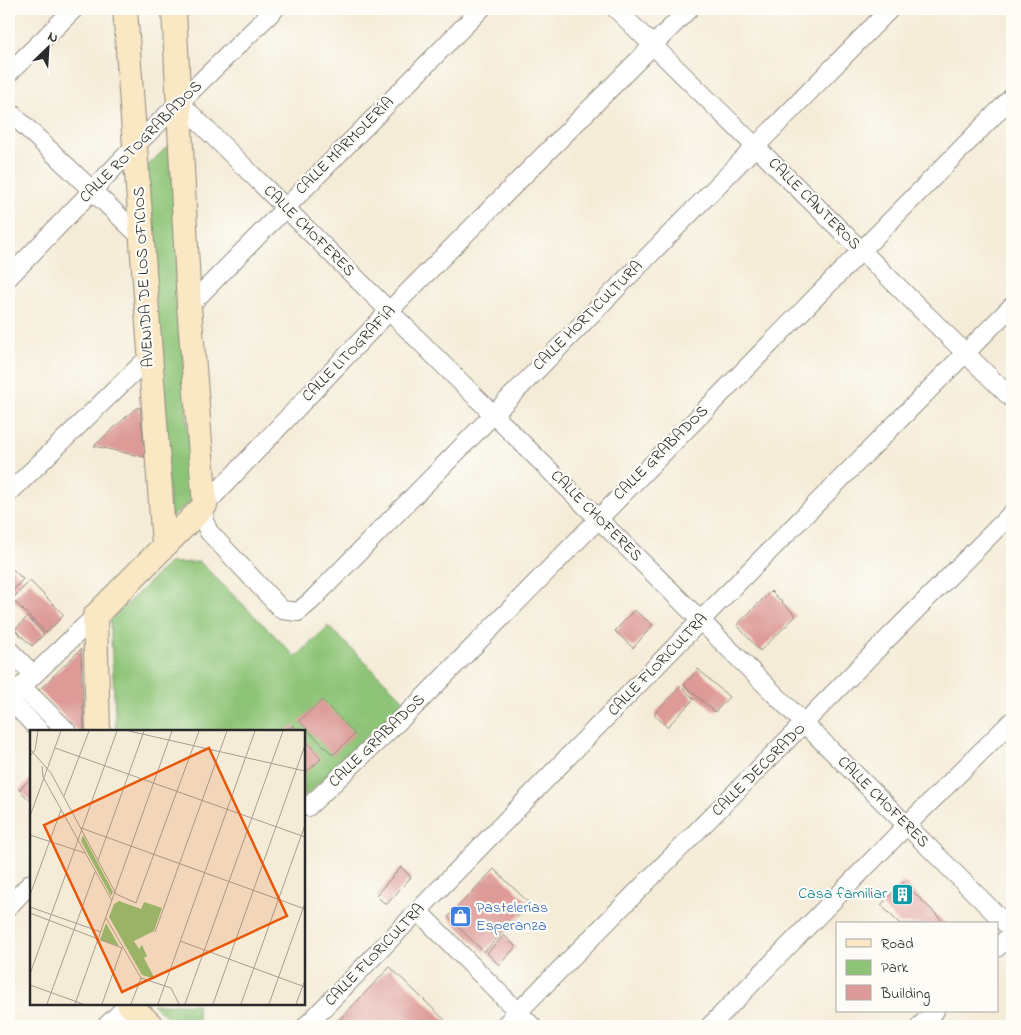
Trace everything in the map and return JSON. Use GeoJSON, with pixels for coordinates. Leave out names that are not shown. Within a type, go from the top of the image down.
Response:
{"type":"FeatureCollection","features":[{"type":"Feature","properties":{"kind":"street"},"geometry":{"type":"LineString","coordinates":[[9,73],[74,9]]}},
{"type":"Feature","properties":{"kind":"street","name":"AVENIDA DE LOS OFICIOS"},"geometry":{"type":"LineString","coordinates":[[125,9],[164,545]]}},
{"type":"Feature","properties":{"kind":"street"},"geometry":{"type":"LineString","coordinates":[[174,9],[189,306],[205,505]]}},
{"type":"Feature","properties":{"kind":"street","name":"CALLE ROTOGRABADOS"},"geometry":{"type":"LineString","coordinates":[[9,278],[136,145],[275,9]]}},
{"type":"Feature","properties":{"kind":"street","name":"CALLE MARMOLERÍA"},"geometry":{"type":"LineString","coordinates":[[189,306],[481,9]]}},
{"type":"Feature","properties":{"kind":"street","name":"CALLE CANTEROS"},"geometry":{"type":"LineString","coordinates":[[616,9],[1012,399]]}},
{"type":"Feature","properties":{"kind":"street","name":"CALLE LITOGRAFÍA"},"geometry":{"type":"LineString","coordinates":[[9,699],[205,505],[389,311],[689,9]]}},
{"type":"Feature","properties":{"kind":"street","name":"CALLE HORTICULTURA"},"geometry":{"type":"LineString","coordinates":[[205,505],[204,521],[209,532],[282,610],[298,612],[890,9]]}},
{"type":"Feature","properties":{"kind":"street","name":"CALLE GRABADOS"},"geometry":{"type":"LineString","coordinates":[[306,806],[417,704],[597,518],[1012,97]]}},
{"type":"Feature","properties":{"kind":"street","name":"CALLE CHOFERES"},"geometry":{"type":"LineString","coordinates":[[180,103],[1012,931]]}},
{"type":"Feature","properties":{"kind":"street"},"geometry":{"type":"LineString","coordinates":[[9,111],[143,239]]}},
{"type":"Feature","properties":{"kind":"street","name":"CALLE FLORICULTRA"},"geometry":{"type":"LineString","coordinates":[[306,1026],[701,620],[1012,306]]}},
{"type":"Feature","properties":{"kind":"street"},"geometry":{"type":"LineString","coordinates":[[9,492],[149,357]]}},
{"type":"Feature","properties":{"kind":"street","name":"CALLE DECORADO"},"geometry":{"type":"LineString","coordinates":[[504,1026],[1012,513]]}},
{"type":"Feature","properties":{"kind":"street"},"geometry":{"type":"LineString","coordinates":[[94,616],[98,730]]}},
{"type":"Feature","properties":{"kind":"street"},"geometry":{"type":"LineString","coordinates":[[9,650],[27,680],[66,730]]}},
{"type":"Feature","properties":{"kind":"street"},"geometry":{"type":"LineString","coordinates":[[9,699],[39,730]]}},
{"type":"Feature","properties":{"kind":"street"},"geometry":{"type":"LineString","coordinates":[[710,1026],[1012,721]]}},
{"type":"Feature","properties":{"kind":"street"},"geometry":{"type":"LineString","coordinates":[[9,906],[30,884]]}},
{"type":"Feature","properties":{"kind":"street"},"geometry":{"type":"LineString","coordinates":[[418,910],[532,1026]]}},
{"type":"Feature","properties":{"kind":"street"},"geometry":{"type":"LineString","coordinates":[[998,947],[1012,931]]}},
{"type":"Feature","properties":{"kind":"street"},"geometry":{"type":"LineString","coordinates":[[106,1026],[128,1005]]}},
{"type":"Feature","properties":{"kind":"street"},"geometry":{"type":"LineString","coordinates":[[130,1005],[152,1026]]}},
{"type":"Feature","properties":{"kind":"street"},"geometry":{"type":"LineString","coordinates":[[920,1026],[934,1012]]}},
{"type":"Feature","properties":{"kind":"green space"},"geometry":{"type":"Polygon","coordinates":[[[171,143],[192,501],[170,518],[147,166],[171,143]]]}},
{"type":"Feature","properties":{"kind":"green space"},"geometry":{"type":"Polygon","coordinates":[[[200,562],[296,657],[328,626],[404,700],[305,797],[305,730],[116,730],[110,620],[169,563],[200,562]]]}},
{"type":"Feature","properties":{"kind":"green space"},"geometry":{"type":"Polygon","coordinates":[[[153,1005],[197,1005],[199,1026],[178,1026],[153,1005]]]}},
{"type":"Feature","properties":{"kind":"building"},"geometry":{"type":"Polygon","coordinates":[[[140,407],[145,457],[94,446],[135,409],[140,407]]]}},
{"type":"Feature","properties":{"kind":"building"},"geometry":{"type":"Polygon","coordinates":[[[9,566],[23,579],[9,595],[9,566]]]}},
{"type":"Feature","properties":{"kind":"building"},"geometry":{"type":"Polygon","coordinates":[[[30,581],[64,615],[46,633],[12,599],[30,581]]]}},
{"type":"Feature","properties":{"kind":"building"},"geometry":{"type":"Polygon","coordinates":[[[771,591],[796,616],[760,651],[737,625],[771,591]]]}},
{"type":"Feature","properties":{"kind":"building"},"geometry":{"type":"Polygon","coordinates":[[[634,610],[653,625],[633,648],[615,631],[634,610]]]}},
{"type":"Feature","properties":{"kind":"building"},"geometry":{"type":"Polygon","coordinates":[[[27,617],[44,634],[32,646],[15,630],[27,617]]]}},
{"type":"Feature","properties":{"kind":"building"},"geometry":{"type":"Polygon","coordinates":[[[81,649],[84,730],[77,730],[39,690],[81,649]]]}},
{"type":"Feature","properties":{"kind":"building"},"geometry":{"type":"Polygon","coordinates":[[[698,669],[729,697],[715,712],[684,685],[698,669]]]}},
{"type":"Feature","properties":{"kind":"building"},"geometry":{"type":"Polygon","coordinates":[[[681,686],[694,699],[667,727],[654,714],[681,686]]]}},
{"type":"Feature","properties":{"kind":"building"},"geometry":{"type":"Polygon","coordinates":[[[322,700],[355,734],[333,755],[299,721],[322,700]]]}},
{"type":"Feature","properties":{"kind":"building"},"geometry":{"type":"Polygon","coordinates":[[[293,725],[297,730],[287,730],[293,725]]]}},
{"type":"Feature","properties":{"kind":"building"},"geometry":{"type":"Polygon","coordinates":[[[305,739],[321,759],[305,773],[305,739]]]}},
{"type":"Feature","properties":{"kind":"building"},"geometry":{"type":"Polygon","coordinates":[[[30,779],[30,800],[19,790],[30,779]]]}},
{"type":"Feature","properties":{"kind":"building"},"geometry":{"type":"Polygon","coordinates":[[[401,867],[411,877],[386,905],[376,895],[401,867]]]}},
{"type":"Feature","properties":{"kind":"building"},"geometry":{"type":"Polygon","coordinates":[[[494,869],[530,904],[484,952],[448,917],[494,869]]]}},
{"type":"Feature","properties":{"kind":"building","name":"Casa familiar"},"geometry":{"type":"Polygon","coordinates":[[[903,882],[944,922],[898,922],[881,905],[903,882]]]}},
{"type":"Feature","properties":{"kind":"building"},"geometry":{"type":"Polygon","coordinates":[[[504,935],[516,947],[499,965],[487,953],[504,935]]]}},
{"type":"Feature","properties":{"kind":"building"},"geometry":{"type":"Polygon","coordinates":[[[390,967],[451,1026],[333,1026],[390,967]]]}},
{"type":"Feature","properties":{"kind":"place","name":"Casa familiar"},"geometry":{"type":"Point","coordinates":[903,894]}},
{"type":"Feature","properties":{"kind":"place","name":"Pastelerías Esperanza"},"geometry":{"type":"Point","coordinates":[460,917]}}]}
